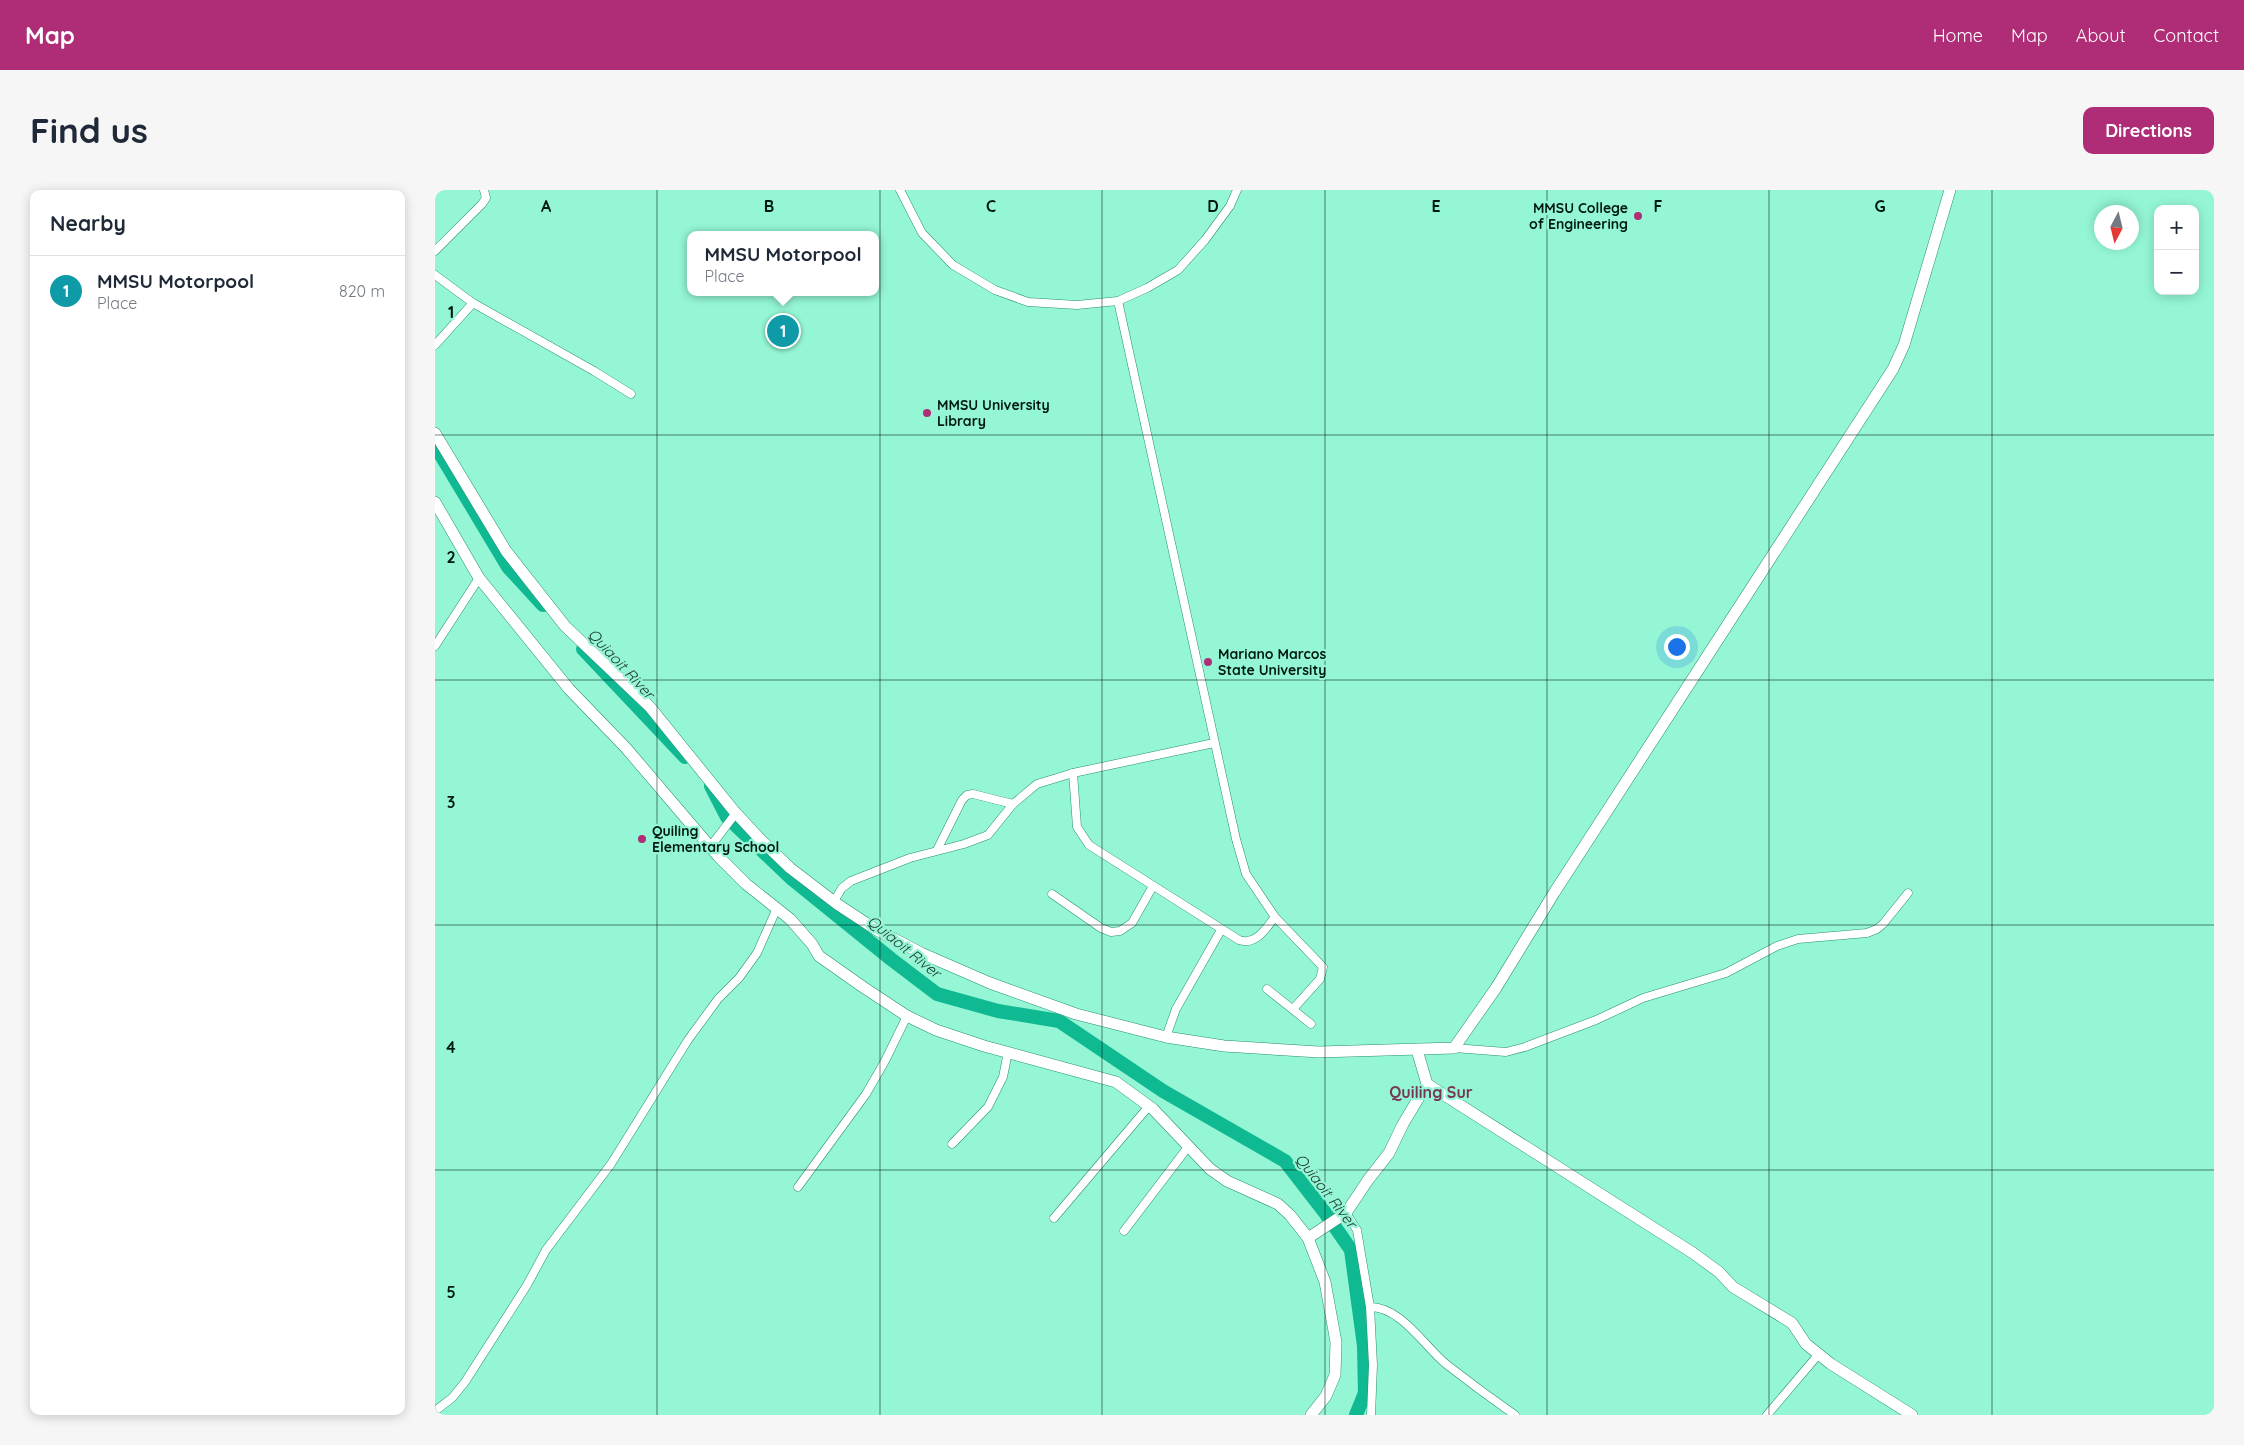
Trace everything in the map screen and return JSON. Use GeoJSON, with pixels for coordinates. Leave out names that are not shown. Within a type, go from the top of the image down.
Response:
{"type":"FeatureCollection","features":[{"type":"Feature","properties":{"kind":"street"},"geometry":{"type":"LineString","coordinates":[[435,251],[482,204],[486,198],[485,190]]}},
{"type":"Feature","properties":{"kind":"street"},"geometry":{"type":"LineString","coordinates":[[900,190],[921,232],[953,265],[995,290],[1028,302],[1077,305],[1118,301],[1147,288],[1178,270],[1205,240],[1230,206],[1237,190]]}},
{"type":"Feature","properties":{"kind":"street"},"geometry":{"type":"LineString","coordinates":[[1454,1048],[1496,988],[1554,892],[1893,369],[1904,345],[1950,190]]}},
{"type":"Feature","properties":{"kind":"street"},"geometry":{"type":"LineString","coordinates":[[435,275],[473,303],[594,370],[631,394]]}},
{"type":"Feature","properties":{"kind":"street"},"geometry":{"type":"LineString","coordinates":[[1118,301],[1235,840],[1246,874],[1275,917],[1323,967],[1320,979],[1293,1009]]}},
{"type":"Feature","properties":{"kind":"street"},"geometry":{"type":"LineString","coordinates":[[435,345],[473,303]]}},
{"type":"Feature","properties":{"kind":"street"},"geometry":{"type":"LineString","coordinates":[[435,433],[518,568],[565,626],[651,707],[734,816],[791,868],[875,929],[921,953],[990,983],[1076,1014],[1166,1037],[1224,1046],[1319,1052],[1454,1048],[1506,1052],[1525,1047],[1596,1020],[1643,998],[1726,973],[1777,946],[1798,939],[1867,933],[1877,930],[1908,892]]}},
{"type":"Feature","properties":{"kind":"street"},"geometry":{"type":"LineString","coordinates":[[435,502],[479,578],[569,689],[713,844],[746,884],[777,908],[801,932],[819,956],[907,1016],[936,1030],[1116,1082],[1149,1106],[1209,1169],[1227,1181],[1278,1204],[1290,1214],[1311,1237],[1325,1282],[1336,1342],[1335,1374],[1325,1396],[1311,1415]]}},
{"type":"Feature","properties":{"kind":"street"},"geometry":{"type":"LineString","coordinates":[[435,646],[479,578]]}},
{"type":"Feature","properties":{"kind":"street"},"geometry":{"type":"LineString","coordinates":[[834,901],[842,888],[851,881],[937,850],[964,844],[988,835],[1013,804],[1037,784],[1073,773],[1214,743]]}},
{"type":"Feature","properties":{"kind":"street"},"geometry":{"type":"LineString","coordinates":[[1073,773],[1077,827],[1089,845],[1239,940],[1247,942],[1259,936],[1275,917]]}},
{"type":"Feature","properties":{"kind":"street"},"geometry":{"type":"LineString","coordinates":[[937,850],[962,800],[967,795],[973,794],[1013,804]]}},
{"type":"Feature","properties":{"kind":"street"},"geometry":{"type":"LineString","coordinates":[[713,844],[734,816]]}},
{"type":"Feature","properties":{"kind":"street"},"geometry":{"type":"LineString","coordinates":[[1052,894],[1101,928],[1111,932],[1120,931],[1132,923],[1153,886]]}},
{"type":"Feature","properties":{"kind":"street"},"geometry":{"type":"LineString","coordinates":[[435,1411],[452,1398],[465,1382],[527,1285],[546,1250],[611,1164],[688,1040],[718,999],[739,978],[757,953],[777,908]]}},
{"type":"Feature","properties":{"kind":"street"},"geometry":{"type":"LineString","coordinates":[[1166,1037],[1176,1009],[1221,930]]}},
{"type":"Feature","properties":{"kind":"street"},"geometry":{"type":"LineString","coordinates":[[1267,989],[1311,1024]]}},
{"type":"Feature","properties":{"kind":"street"},"geometry":{"type":"LineString","coordinates":[[798,1187],[866,1094],[885,1062],[907,1016]]}},
{"type":"Feature","properties":{"kind":"street"},"geometry":{"type":"LineString","coordinates":[[1417,1050],[1427,1084],[1693,1253],[1719,1272],[1733,1287],[1792,1323],[1806,1344],[1819,1355],[1912,1415]]}},
{"type":"Feature","properties":{"kind":"street"},"geometry":{"type":"LineString","coordinates":[[952,1144],[988,1107],[1003,1077],[1008,1052]]}},
{"type":"Feature","properties":{"kind":"street"},"geometry":{"type":"LineString","coordinates":[[1311,1237],[1342,1216],[1389,1153],[1403,1124],[1427,1084]]}},
{"type":"Feature","properties":{"kind":"street"},"geometry":{"type":"LineString","coordinates":[[1054,1218],[1149,1106]]}},
{"type":"Feature","properties":{"kind":"street"},"geometry":{"type":"LineString","coordinates":[[1124,1231],[1188,1148]]}},
{"type":"Feature","properties":{"kind":"street"},"geometry":{"type":"LineString","coordinates":[[1342,1216],[1357,1230],[1370,1307],[1373,1373],[1371,1415]]}},
{"type":"Feature","properties":{"kind":"street"},"geometry":{"type":"LineString","coordinates":[[1370,1307],[1387,1311],[1409,1326],[1444,1362],[1515,1415]]}},
{"type":"Feature","properties":{"kind":"street"},"geometry":{"type":"LineString","coordinates":[[1767,1415],[1819,1355]]}},
{"type":"Feature","properties":{"kind":"waterway","name":"Quiaoit River"},"geometry":{"type":"LineString","coordinates":[[435,445],[508,567],[543,605]]}},
{"type":"Feature","properties":{"kind":"waterway","name":"Quiaoit River"},"geometry":{"type":"LineString","coordinates":[[583,649],[685,757]]}},
{"type":"Feature","properties":{"kind":"waterway","name":"Quiaoit River"},"geometry":{"type":"LineString","coordinates":[[711,786],[727,817],[791,878],[937,994],[998,1011],[1059,1021],[1163,1091],[1285,1161],[1351,1250],[1364,1346],[1365,1393],[1356,1415]]}},
{"type":"Feature","properties":{"kind":"place","name":"MMSU College of Engineering"},"geometry":{"type":"Point","coordinates":[1638,216]}},
{"type":"Feature","properties":{"kind":"place","name":"MMSU Motorpool"},"geometry":{"type":"Point","coordinates":[783,331]}},
{"type":"Feature","properties":{"kind":"place","name":"MMSU University Library"},"geometry":{"type":"Point","coordinates":[927,413]}},
{"type":"Feature","properties":{"kind":"place","name":"Mariano Marcos State University"},"geometry":{"type":"Point","coordinates":[1208,662]}},
{"type":"Feature","properties":{"kind":"place","name":"Quiling Elementary School"},"geometry":{"type":"Point","coordinates":[642,839]}},
{"type":"Feature","properties":{"kind":"district","name":"Quiling Sur"},"geometry":{"type":"Point","coordinates":[1431,1092]}}]}
